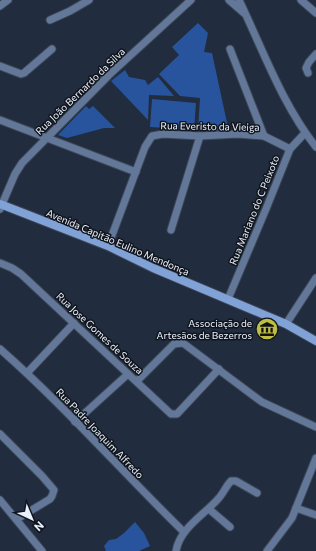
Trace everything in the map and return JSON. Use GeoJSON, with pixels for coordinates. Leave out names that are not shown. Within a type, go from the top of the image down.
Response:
{"type":"FeatureCollection","features":[{"type":"Feature","properties":{"kind":"main road","name":"Avenida Capitão Eulino Mendonça"},"geometry":{"type":"LineString","coordinates":[[1,206],[108,246],[153,268],[286,324],[316,341]]}},
{"type":"Feature","properties":{"kind":"street"},"geometry":{"type":"LineString","coordinates":[[0,6],[8,0]]}},
{"type":"Feature","properties":{"kind":"street"},"geometry":{"type":"LineString","coordinates":[[50,20],[89,0]]}},
{"type":"Feature","properties":{"kind":"street","name":"Rua João Bernardo da Silva"},"geometry":{"type":"LineString","coordinates":[[1,206],[15,174],[22,163],[109,76],[191,0]]}},
{"type":"Feature","properties":{"kind":"street"},"geometry":{"type":"LineString","coordinates":[[229,0],[247,16]]}},
{"type":"Feature","properties":{"kind":"street"},"geometry":{"type":"LineString","coordinates":[[239,0],[268,65],[305,133],[316,147]]}},
{"type":"Feature","properties":{"kind":"street"},"geometry":{"type":"LineString","coordinates":[[300,0],[316,13]]}},
{"type":"Feature","properties":{"kind":"street"},"geometry":{"type":"LineString","coordinates":[[0,66],[21,74],[52,49]]}},
{"type":"Feature","properties":{"kind":"street"},"geometry":{"type":"LineString","coordinates":[[230,49],[264,136]]}},
{"type":"Feature","properties":{"kind":"street"},"geometry":{"type":"LineString","coordinates":[[308,73],[306,68],[316,54]]}},
{"type":"Feature","properties":{"kind":"street"},"geometry":{"type":"LineString","coordinates":[[0,120],[136,172],[108,246]]}},
{"type":"Feature","properties":{"kind":"street","name":"Rua Mariano do C Peixoto"},"geometry":{"type":"LineString","coordinates":[[228,299],[290,149],[305,133]]}},
{"type":"Feature","properties":{"kind":"street","name":"Rua Everisto da Vieiga"},"geometry":{"type":"LineString","coordinates":[[136,172],[145,147],[152,136],[162,134],[200,136],[238,134],[264,136],[290,149]]}},
{"type":"Feature","properties":{"kind":"street"},"geometry":{"type":"LineString","coordinates":[[171,230],[200,136]]}},
{"type":"Feature","properties":{"kind":"street","name":"Rua Jose Gomes de Souza"},"geometry":{"type":"LineString","coordinates":[[0,264],[12,268],[21,274],[137,382],[164,410],[171,414],[177,414],[219,369]]}},
{"type":"Feature","properties":{"kind":"street"},"geometry":{"type":"LineString","coordinates":[[286,324],[316,278]]}},
{"type":"Feature","properties":{"kind":"street"},"geometry":{"type":"LineString","coordinates":[[27,373],[74,323]]}},
{"type":"Feature","properties":{"kind":"street"},"geometry":{"type":"LineString","coordinates":[[137,382],[174,344],[186,344],[262,402],[316,427]]}},
{"type":"Feature","properties":{"kind":"street","name":"Rua Padre Joaquim Alfredo"},"geometry":{"type":"LineString","coordinates":[[0,349],[27,373],[184,532]]}},
{"type":"Feature","properties":{"kind":"street"},"geometry":{"type":"LineString","coordinates":[[75,422],[128,374]]}},
{"type":"Feature","properties":{"kind":"street"},"geometry":{"type":"LineString","coordinates":[[0,434],[54,490],[52,496],[46,502],[17,519]]}},
{"type":"Feature","properties":{"kind":"street"},"geometry":{"type":"LineString","coordinates":[[267,551],[292,518],[313,475],[316,458]]}},
{"type":"Feature","properties":{"kind":"street"},"geometry":{"type":"LineString","coordinates":[[176,551],[176,546],[184,532],[220,497],[229,483],[236,481],[257,493]]}},
{"type":"Feature","properties":{"kind":"street"},"geometry":{"type":"LineString","coordinates":[[0,500],[42,551]]}},
{"type":"Feature","properties":{"kind":"street"},"geometry":{"type":"LineString","coordinates":[[209,508],[230,528]]}},
{"type":"Feature","properties":{"kind":"street"},"geometry":{"type":"LineString","coordinates":[[296,508],[316,515]]}},
{"type":"Feature","properties":{"kind":"shaded area"},"geometry":{"type":"Polygon","coordinates":[[[198,23],[208,33],[204,52],[212,53],[229,132],[198,130],[200,98],[180,96],[159,74],[179,55],[172,47],[198,23]]]}},
{"type":"Feature","properties":{"kind":"shaded area"},"geometry":{"type":"Polygon","coordinates":[[[125,70],[129,77],[145,80],[148,85],[158,77],[174,96],[149,95],[148,120],[111,81],[125,70]]]}},
{"type":"Feature","properties":{"kind":"shaded area"},"geometry":{"type":"Polygon","coordinates":[[[152,99],[196,103],[194,130],[150,127],[152,99]]]}},
{"type":"Feature","properties":{"kind":"shaded area"},"geometry":{"type":"Polygon","coordinates":[[[86,106],[89,109],[93,106],[115,128],[104,128],[67,138],[58,135],[86,106]]]}},
{"type":"Feature","properties":{"kind":"shaded area"},"geometry":{"type":"Polygon","coordinates":[[[135,522],[144,533],[150,546],[139,551],[106,551],[104,546],[109,540],[116,539],[135,522]]]}},
{"type":"Feature","properties":{"kind":"place","name":"Associação de Artesãos de Bezerros"},"geometry":{"type":"Point","coordinates":[267,329]}}]}
